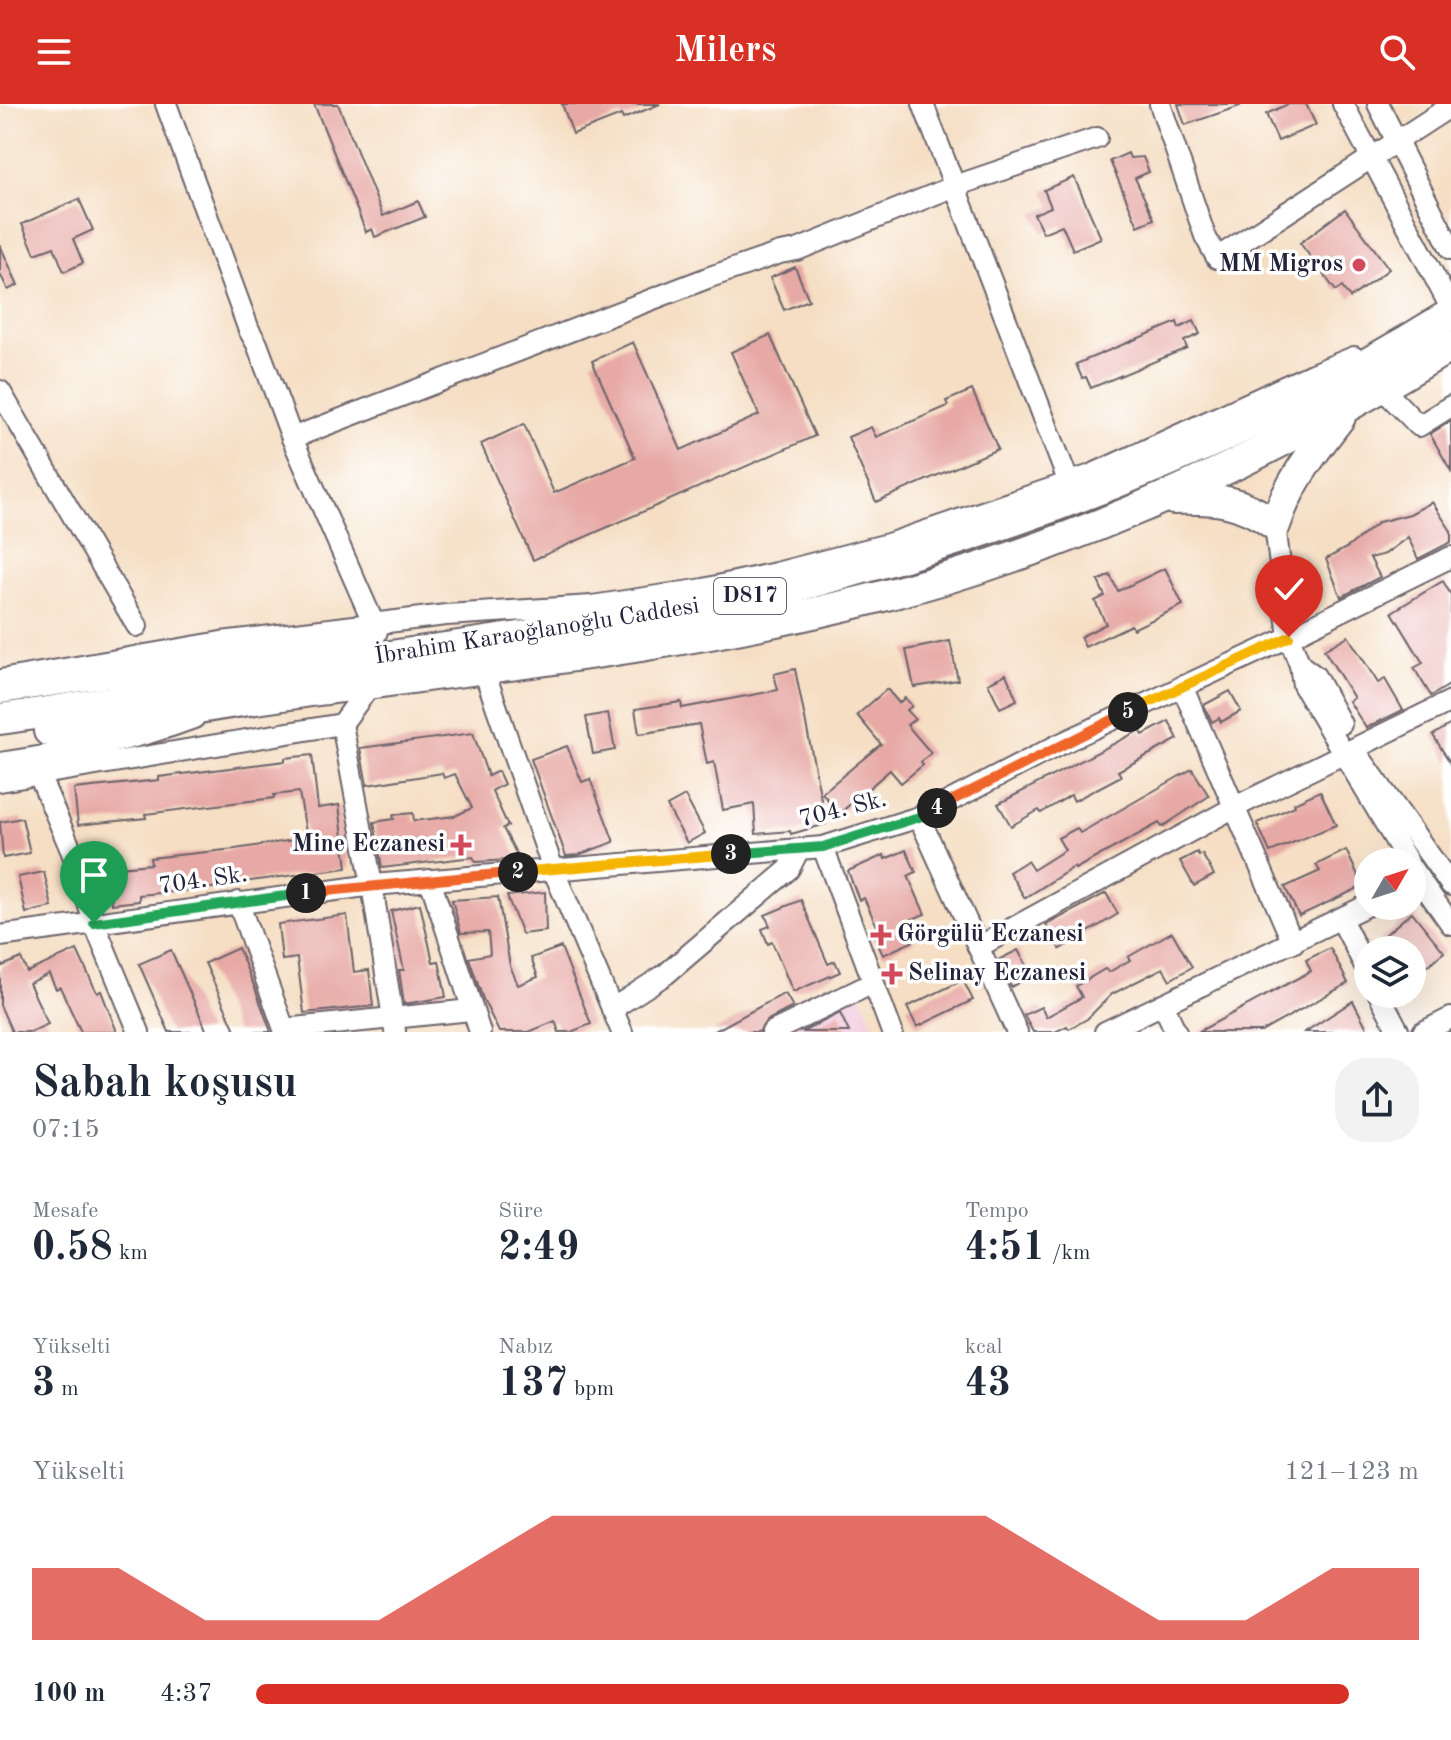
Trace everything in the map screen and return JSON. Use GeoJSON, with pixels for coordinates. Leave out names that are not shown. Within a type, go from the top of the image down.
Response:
{"type":"FeatureCollection","features":[{"type":"Feature","properties":{"kind":"highway","name":"İbrahim Karaoğlanoğlu Caddesi"},"geometry":{"type":"LineString","coordinates":[[0,738],[740,631],[879,597],[1030,551],[1159,500],[1258,454],[1349,406],[1380,374],[1451,314]]}},
{"type":"Feature","properties":{"kind":"highway","name":"İbrahim Karaoğlanoğlu Caddesi"},"geometry":{"type":"LineString","coordinates":[[0,719],[176,688],[608,623],[781,590],[947,543],[1107,486],[1275,413],[1451,346]]}},
{"type":"Feature","properties":{"kind":"highway"},"geometry":{"type":"LineString","coordinates":[[1159,500],[1210,498],[1229,501],[1247,507],[1275,525],[1297,473],[1349,406]]}},
{"type":"Feature","properties":{"kind":"street"},"geometry":{"type":"LineString","coordinates":[[0,680],[375,636],[375,624],[292,438],[249,330],[166,104]]}},
{"type":"Feature","properties":{"kind":"street"},"geometry":{"type":"LineString","coordinates":[[923,104],[1069,483]]}},
{"type":"Feature","properties":{"kind":"street"},"geometry":{"type":"LineString","coordinates":[[1160,104],[1205,236],[1217,258],[1451,106]]}},
{"type":"Feature","properties":{"kind":"street"},"geometry":{"type":"LineString","coordinates":[[1343,104],[1451,308]]}},
{"type":"Feature","properties":{"kind":"street"},"geometry":{"type":"LineString","coordinates":[[1378,104],[1451,249]]}},
{"type":"Feature","properties":{"kind":"street"},"geometry":{"type":"LineString","coordinates":[[292,438],[710,277],[797,250],[955,186],[1097,138]]}},
{"type":"Feature","properties":{"kind":"street"},"geometry":{"type":"LineString","coordinates":[[375,624],[446,615],[592,606],[704,589],[888,544],[1069,483],[1353,357],[1380,374],[1419,426],[1451,406]]}},
{"type":"Feature","properties":{"kind":"street"},"geometry":{"type":"LineString","coordinates":[[0,391],[137,626]]}},
{"type":"Feature","properties":{"kind":"street"},"geometry":{"type":"LineString","coordinates":[[1275,525],[1289,637],[1300,665],[1303,685],[1349,752],[1445,864],[1451,885]]}},
{"type":"Feature","properties":{"kind":"street","name":"704. Sk."},"geometry":{"type":"LineString","coordinates":[[0,936],[372,885],[823,847],[919,817],[1060,744],[1451,557]]}},
{"type":"Feature","properties":{"kind":"street"},"geometry":{"type":"LineString","coordinates":[[0,693],[159,661]]}},
{"type":"Feature","properties":{"kind":"street"},"geometry":{"type":"LineString","coordinates":[[483,668],[553,869],[622,1032]]}},
{"type":"Feature","properties":{"kind":"street"},"geometry":{"type":"LineString","coordinates":[[0,781],[342,724],[371,684]]}},
{"type":"Feature","properties":{"kind":"street"},"geometry":{"type":"LineString","coordinates":[[1182,686],[1293,943]]}},
{"type":"Feature","properties":{"kind":"street"},"geometry":{"type":"LineString","coordinates":[[978,947],[1233,808],[1451,701]]}},
{"type":"Feature","properties":{"kind":"street"},"geometry":{"type":"LineString","coordinates":[[0,763],[120,742],[161,731],[232,703]]}},
{"type":"Feature","properties":{"kind":"street"},"geometry":{"type":"LineString","coordinates":[[342,724],[394,1025]]}},
{"type":"Feature","properties":{"kind":"street"},"geometry":{"type":"LineString","coordinates":[[1349,752],[1399,848]]}},
{"type":"Feature","properties":{"kind":"street"},"geometry":{"type":"LineString","coordinates":[[39,775],[74,857],[94,923],[139,1032]]}},
{"type":"Feature","properties":{"kind":"street"},"geometry":{"type":"LineString","coordinates":[[919,817],[1017,1032]]}},
{"type":"Feature","properties":{"kind":"street"},"geometry":{"type":"LineString","coordinates":[[823,847],[892,1032]]}},
{"type":"Feature","properties":{"kind":"street"},"geometry":{"type":"LineString","coordinates":[[612,1009],[652,985],[789,869],[799,849]]}},
{"type":"Feature","properties":{"kind":"street"},"geometry":{"type":"LineString","coordinates":[[430,880],[480,1032]]}},
{"type":"Feature","properties":{"kind":"street"},"geometry":{"type":"LineString","coordinates":[[1426,891],[1451,924]]}},
{"type":"Feature","properties":{"kind":"street"},"geometry":{"type":"LineString","coordinates":[[238,902],[284,1029],[394,1025],[471,1010]]}},
{"type":"Feature","properties":{"kind":"street"},"geometry":{"type":"LineString","coordinates":[[1105,1032],[1354,912]]}},
{"type":"Feature","properties":{"kind":"street"},"geometry":{"type":"LineString","coordinates":[[1341,919],[1354,945]]}},
{"type":"Feature","properties":{"kind":"street"},"geometry":{"type":"LineString","coordinates":[[772,1032],[873,983]]}},
{"type":"Feature","properties":{"kind":"street"},"geometry":{"type":"LineString","coordinates":[[1163,1004],[1176,1032]]}},
{"type":"Feature","properties":{"kind":"street"},"geometry":{"type":"LineString","coordinates":[[1386,1008],[1399,1032]]}},
{"type":"Feature","properties":{"kind":"street"},"geometry":{"type":"LineString","coordinates":[[1423,1032],[1451,1018]]}},
{"type":"Feature","properties":{"kind":"shaded area"},"geometry":{"type":"Polygon","coordinates":[[[854,979],[877,1032],[750,1032],[854,979]]]}},
{"type":"Feature","properties":{"kind":"building"},"geometry":{"type":"Polygon","coordinates":[[[314,104],[338,104],[383,216],[418,201],[425,217],[375,237],[372,229],[366,232],[314,104]]]}},
{"type":"Feature","properties":{"kind":"building"},"geometry":{"type":"Polygon","coordinates":[[[562,104],[660,104],[573,134],[562,104]]]}},
{"type":"Feature","properties":{"kind":"building"},"geometry":{"type":"Polygon","coordinates":[[[1178,104],[1239,104],[1240,106],[1185,125],[1178,104]]]}},
{"type":"Feature","properties":{"kind":"building"},"geometry":{"type":"Polygon","coordinates":[[[1288,104],[1306,104],[1316,125],[1278,141],[1266,114],[1288,104]]]}},
{"type":"Feature","properties":{"kind":"building"},"geometry":{"type":"Polygon","coordinates":[[[1128,153],[1130,158],[1143,157],[1149,172],[1135,178],[1154,219],[1138,226],[1110,161],[1128,153]]]}},
{"type":"Feature","properties":{"kind":"building"},"geometry":{"type":"Polygon","coordinates":[[[1074,177],[1101,238],[1073,250],[1062,225],[1043,233],[1034,214],[1051,207],[1044,190],[1074,177]]]}},
{"type":"Feature","properties":{"kind":"building"},"geometry":{"type":"Polygon","coordinates":[[[79,199],[93,230],[73,239],[83,263],[64,272],[54,247],[35,254],[22,224],[79,199]]]}},
{"type":"Feature","properties":{"kind":"building"},"geometry":{"type":"Polygon","coordinates":[[[1345,209],[1389,269],[1350,298],[1342,287],[1336,291],[1300,243],[1345,209]]]}},
{"type":"Feature","properties":{"kind":"building"},"geometry":{"type":"Polygon","coordinates":[[[0,245],[18,285],[8,290],[0,274],[0,245]]]}},
{"type":"Feature","properties":{"kind":"building"},"geometry":{"type":"Polygon","coordinates":[[[795,267],[809,300],[784,310],[770,278],[795,267]]]}},
{"type":"Feature","properties":{"kind":"building"},"geometry":{"type":"Polygon","coordinates":[[[1194,321],[1200,334],[1184,341],[1187,348],[1091,388],[1086,377],[1082,378],[1076,364],[1177,322],[1179,328],[1194,321]]]}},
{"type":"Feature","properties":{"kind":"building"},"geometry":{"type":"Polygon","coordinates":[[[770,335],[815,436],[533,560],[481,444],[524,424],[554,493],[635,458],[592,361],[633,342],[681,450],[759,415],[731,352],[770,335]]]}},
{"type":"Feature","properties":{"kind":"building"},"geometry":{"type":"Polygon","coordinates":[[[972,390],[998,449],[876,502],[848,437],[871,427],[876,437],[948,406],[946,401],[972,390]]]}},
{"type":"Feature","properties":{"kind":"building"},"geometry":{"type":"Polygon","coordinates":[[[1451,421],[1451,471],[1430,434],[1451,421]]]}},
{"type":"Feature","properties":{"kind":"building"},"geometry":{"type":"Polygon","coordinates":[[[1432,502],[1451,531],[1451,542],[1418,559],[1408,537],[1385,554],[1370,558],[1380,577],[1341,597],[1326,559],[1348,547],[1379,522],[1410,514],[1432,502]]]}},
{"type":"Feature","properties":{"kind":"building"},"geometry":{"type":"Polygon","coordinates":[[[1165,568],[1183,605],[1085,647],[1080,637],[1106,624],[1095,601],[1105,596],[1098,581],[1110,575],[1118,591],[1165,568]]]}},
{"type":"Feature","properties":{"kind":"building"},"geometry":{"type":"Polygon","coordinates":[[[1443,581],[1451,595],[1451,684],[1431,696],[1414,668],[1423,663],[1392,612],[1443,581]]]}},
{"type":"Feature","properties":{"kind":"building"},"geometry":{"type":"Polygon","coordinates":[[[1348,636],[1378,683],[1385,679],[1403,710],[1366,728],[1349,701],[1354,698],[1324,650],[1348,636]]]}},
{"type":"Feature","properties":{"kind":"building"},"geometry":{"type":"Polygon","coordinates":[[[950,641],[958,680],[914,687],[906,650],[950,641]]]}},
{"type":"Feature","properties":{"kind":"building"},"geometry":{"type":"Polygon","coordinates":[[[795,669],[826,824],[791,834],[790,831],[756,834],[754,804],[723,810],[714,762],[707,764],[699,724],[639,734],[635,709],[681,702],[682,708],[778,690],[774,674],[795,669]]]}},
{"type":"Feature","properties":{"kind":"building"},"geometry":{"type":"Polygon","coordinates":[[[1006,674],[1017,700],[1000,708],[988,683],[1006,674]]]}},
{"type":"Feature","properties":{"kind":"building"},"geometry":{"type":"Polygon","coordinates":[[[887,689],[899,703],[905,698],[912,706],[907,710],[915,719],[907,725],[931,753],[921,762],[923,765],[901,783],[890,770],[840,813],[822,793],[881,744],[857,715],[887,689]]]}},
{"type":"Feature","properties":{"kind":"building"},"geometry":{"type":"Polygon","coordinates":[[[1230,691],[1241,711],[1221,722],[1219,718],[1212,722],[1204,705],[1230,691]]]}},
{"type":"Feature","properties":{"kind":"building"},"geometry":{"type":"Polygon","coordinates":[[[608,713],[615,750],[593,754],[586,717],[608,713]]]}},
{"type":"Feature","properties":{"kind":"building"},"geometry":{"type":"Polygon","coordinates":[[[1169,721],[1178,739],[1118,771],[1121,776],[1074,801],[1071,795],[1011,826],[998,804],[1140,730],[1143,735],[1169,721]]]}},
{"type":"Feature","properties":{"kind":"building"},"geometry":{"type":"Polygon","coordinates":[[[1451,724],[1451,764],[1433,735],[1451,724]]]}},
{"type":"Feature","properties":{"kind":"building"},"geometry":{"type":"Polygon","coordinates":[[[473,733],[488,776],[498,771],[504,784],[492,791],[508,826],[503,828],[518,857],[476,862],[473,857],[382,868],[374,822],[394,819],[393,815],[413,813],[414,821],[455,816],[472,808],[455,774],[444,778],[442,773],[367,785],[360,748],[473,733]]]}},
{"type":"Feature","properties":{"kind":"building"},"geometry":{"type":"Polygon","coordinates":[[[567,746],[582,782],[590,779],[614,842],[566,856],[531,759],[567,746]]]}},
{"type":"Feature","properties":{"kind":"building"},"geometry":{"type":"Polygon","coordinates":[[[312,755],[318,808],[339,805],[347,868],[222,887],[139,895],[139,901],[112,904],[108,868],[151,864],[150,858],[307,838],[299,792],[274,795],[274,798],[145,814],[146,818],[78,825],[74,789],[159,780],[159,777],[312,755]]]}},
{"type":"Feature","properties":{"kind":"building"},"geometry":{"type":"Polygon","coordinates":[[[1192,769],[1209,796],[1162,827],[1159,823],[1074,867],[1025,898],[1009,872],[1027,861],[1033,870],[1065,850],[1058,838],[1077,828],[1080,833],[1192,769]]]}},
{"type":"Feature","properties":{"kind":"building"},"geometry":{"type":"Polygon","coordinates":[[[1320,791],[1336,825],[1270,852],[1257,823],[1320,791]]]}},
{"type":"Feature","properties":{"kind":"building"},"geometry":{"type":"Polygon","coordinates":[[[685,796],[705,833],[687,843],[667,806],[685,796]]]}},
{"type":"Feature","properties":{"kind":"building"},"geometry":{"type":"Polygon","coordinates":[[[22,818],[30,853],[3,858],[0,822],[22,818]]]}},
{"type":"Feature","properties":{"kind":"building"},"geometry":{"type":"Polygon","coordinates":[[[906,850],[916,872],[908,876],[925,914],[905,922],[914,941],[883,955],[875,938],[881,935],[864,898],[859,900],[848,871],[884,855],[885,859],[906,850]]]}},
{"type":"Feature","properties":{"kind":"building"},"geometry":{"type":"Polygon","coordinates":[[[1346,850],[1354,867],[1354,890],[1299,916],[1285,887],[1320,871],[1316,865],[1346,850]]]}},
{"type":"Feature","properties":{"kind":"building"},"geometry":{"type":"Polygon","coordinates":[[[1197,852],[1199,856],[1202,854],[1214,875],[1194,886],[1180,861],[1197,852]]]}},
{"type":"Feature","properties":{"kind":"building"},"geometry":{"type":"Polygon","coordinates":[[[44,872],[52,907],[26,913],[18,877],[44,872]]]}},
{"type":"Feature","properties":{"kind":"building"},"geometry":{"type":"Polygon","coordinates":[[[545,892],[546,931],[522,934],[507,896],[545,892]]]}},
{"type":"Feature","properties":{"kind":"building"},"geometry":{"type":"Polygon","coordinates":[[[1106,893],[1118,914],[1060,949],[1046,925],[1106,893]]]}},
{"type":"Feature","properties":{"kind":"building"},"geometry":{"type":"Polygon","coordinates":[[[498,897],[510,966],[518,985],[538,977],[531,958],[561,947],[591,1024],[571,1032],[559,1032],[555,1021],[529,1032],[499,1032],[483,999],[469,958],[490,954],[488,932],[461,933],[452,900],[498,897]]]}},
{"type":"Feature","properties":{"kind":"building"},"geometry":{"type":"Polygon","coordinates":[[[801,900],[828,964],[835,961],[840,972],[793,992],[772,942],[768,944],[762,929],[770,926],[765,915],[801,900]]]}},
{"type":"Feature","properties":{"kind":"building"},"geometry":{"type":"Polygon","coordinates":[[[420,904],[433,962],[439,961],[446,997],[404,1004],[399,970],[404,970],[391,911],[420,904]]]}},
{"type":"Feature","properties":{"kind":"building"},"geometry":{"type":"Polygon","coordinates":[[[347,915],[354,972],[369,970],[373,1006],[304,1013],[297,958],[282,960],[278,924],[347,915]]]}},
{"type":"Feature","properties":{"kind":"building"},"geometry":{"type":"Polygon","coordinates":[[[1403,920],[1418,920],[1444,952],[1426,967],[1426,936],[1384,936],[1403,920]]]}},
{"type":"Feature","properties":{"kind":"building"},"geometry":{"type":"Polygon","coordinates":[[[1172,932],[1192,967],[1170,980],[1163,968],[1112,994],[1087,1019],[1069,1029],[1067,1026],[1055,1032],[1033,1032],[1024,1015],[1041,1007],[1046,1017],[1082,997],[1076,986],[1105,969],[1109,972],[1130,960],[1128,957],[1172,932]]]}},
{"type":"Feature","properties":{"kind":"building"},"geometry":{"type":"Polygon","coordinates":[[[238,948],[271,1032],[236,1032],[205,963],[238,948]]]}},
{"type":"Feature","properties":{"kind":"building"},"geometry":{"type":"Polygon","coordinates":[[[1330,948],[1348,983],[1261,1032],[1198,1032],[1311,971],[1306,960],[1330,948]]]}},
{"type":"Feature","properties":{"kind":"building"},"geometry":{"type":"Polygon","coordinates":[[[77,950],[97,993],[101,991],[117,1032],[81,1032],[60,987],[56,989],[49,974],[29,983],[48,1024],[31,1032],[12,1032],[0,1005],[0,967],[21,958],[27,972],[77,950]]]}},
{"type":"Feature","properties":{"kind":"building"},"geometry":{"type":"Polygon","coordinates":[[[171,950],[207,1032],[169,1032],[139,964],[171,950]]]}},
{"type":"Feature","properties":{"kind":"building"},"geometry":{"type":"Polygon","coordinates":[[[1018,950],[1032,976],[1011,987],[998,960],[1018,950]]]}},
{"type":"Feature","properties":{"kind":"building"},"geometry":{"type":"Polygon","coordinates":[[[963,980],[973,1000],[917,1027],[907,1007],[963,980]]]}},
{"type":"Feature","properties":{"kind":"building"},"geometry":{"type":"Polygon","coordinates":[[[785,993],[793,1007],[766,1021],[759,1032],[713,1032],[785,993]]]}},
{"type":"Feature","properties":{"kind":"building"},"geometry":{"type":"Polygon","coordinates":[[[1353,1001],[1369,1032],[1305,1032],[1353,1001]]]}},
{"type":"Feature","properties":{"kind":"building"},"geometry":{"type":"Polygon","coordinates":[[[840,1013],[849,1032],[802,1032],[840,1013]]]}},
{"type":"Feature","properties":{"kind":"place","name":"MM Migros"},"geometry":{"type":"Point","coordinates":[1359,265]}},
{"type":"Feature","properties":{"kind":"place","name":"Mine Eczanesi"},"geometry":{"type":"Point","coordinates":[461,845]}},
{"type":"Feature","properties":{"kind":"place","name":"Görgülü Eczanesi"},"geometry":{"type":"Point","coordinates":[881,935]}},
{"type":"Feature","properties":{"kind":"place","name":"Selinay Eczanesi"},"geometry":{"type":"Point","coordinates":[892,974]}},
{"type":"Feature","properties":{"kind":"route"},"geometry":{"type":"LineString","coordinates":[[94,923],[373,885],[823,847],[919,817],[1060,744],[1289,637]]}}]}
